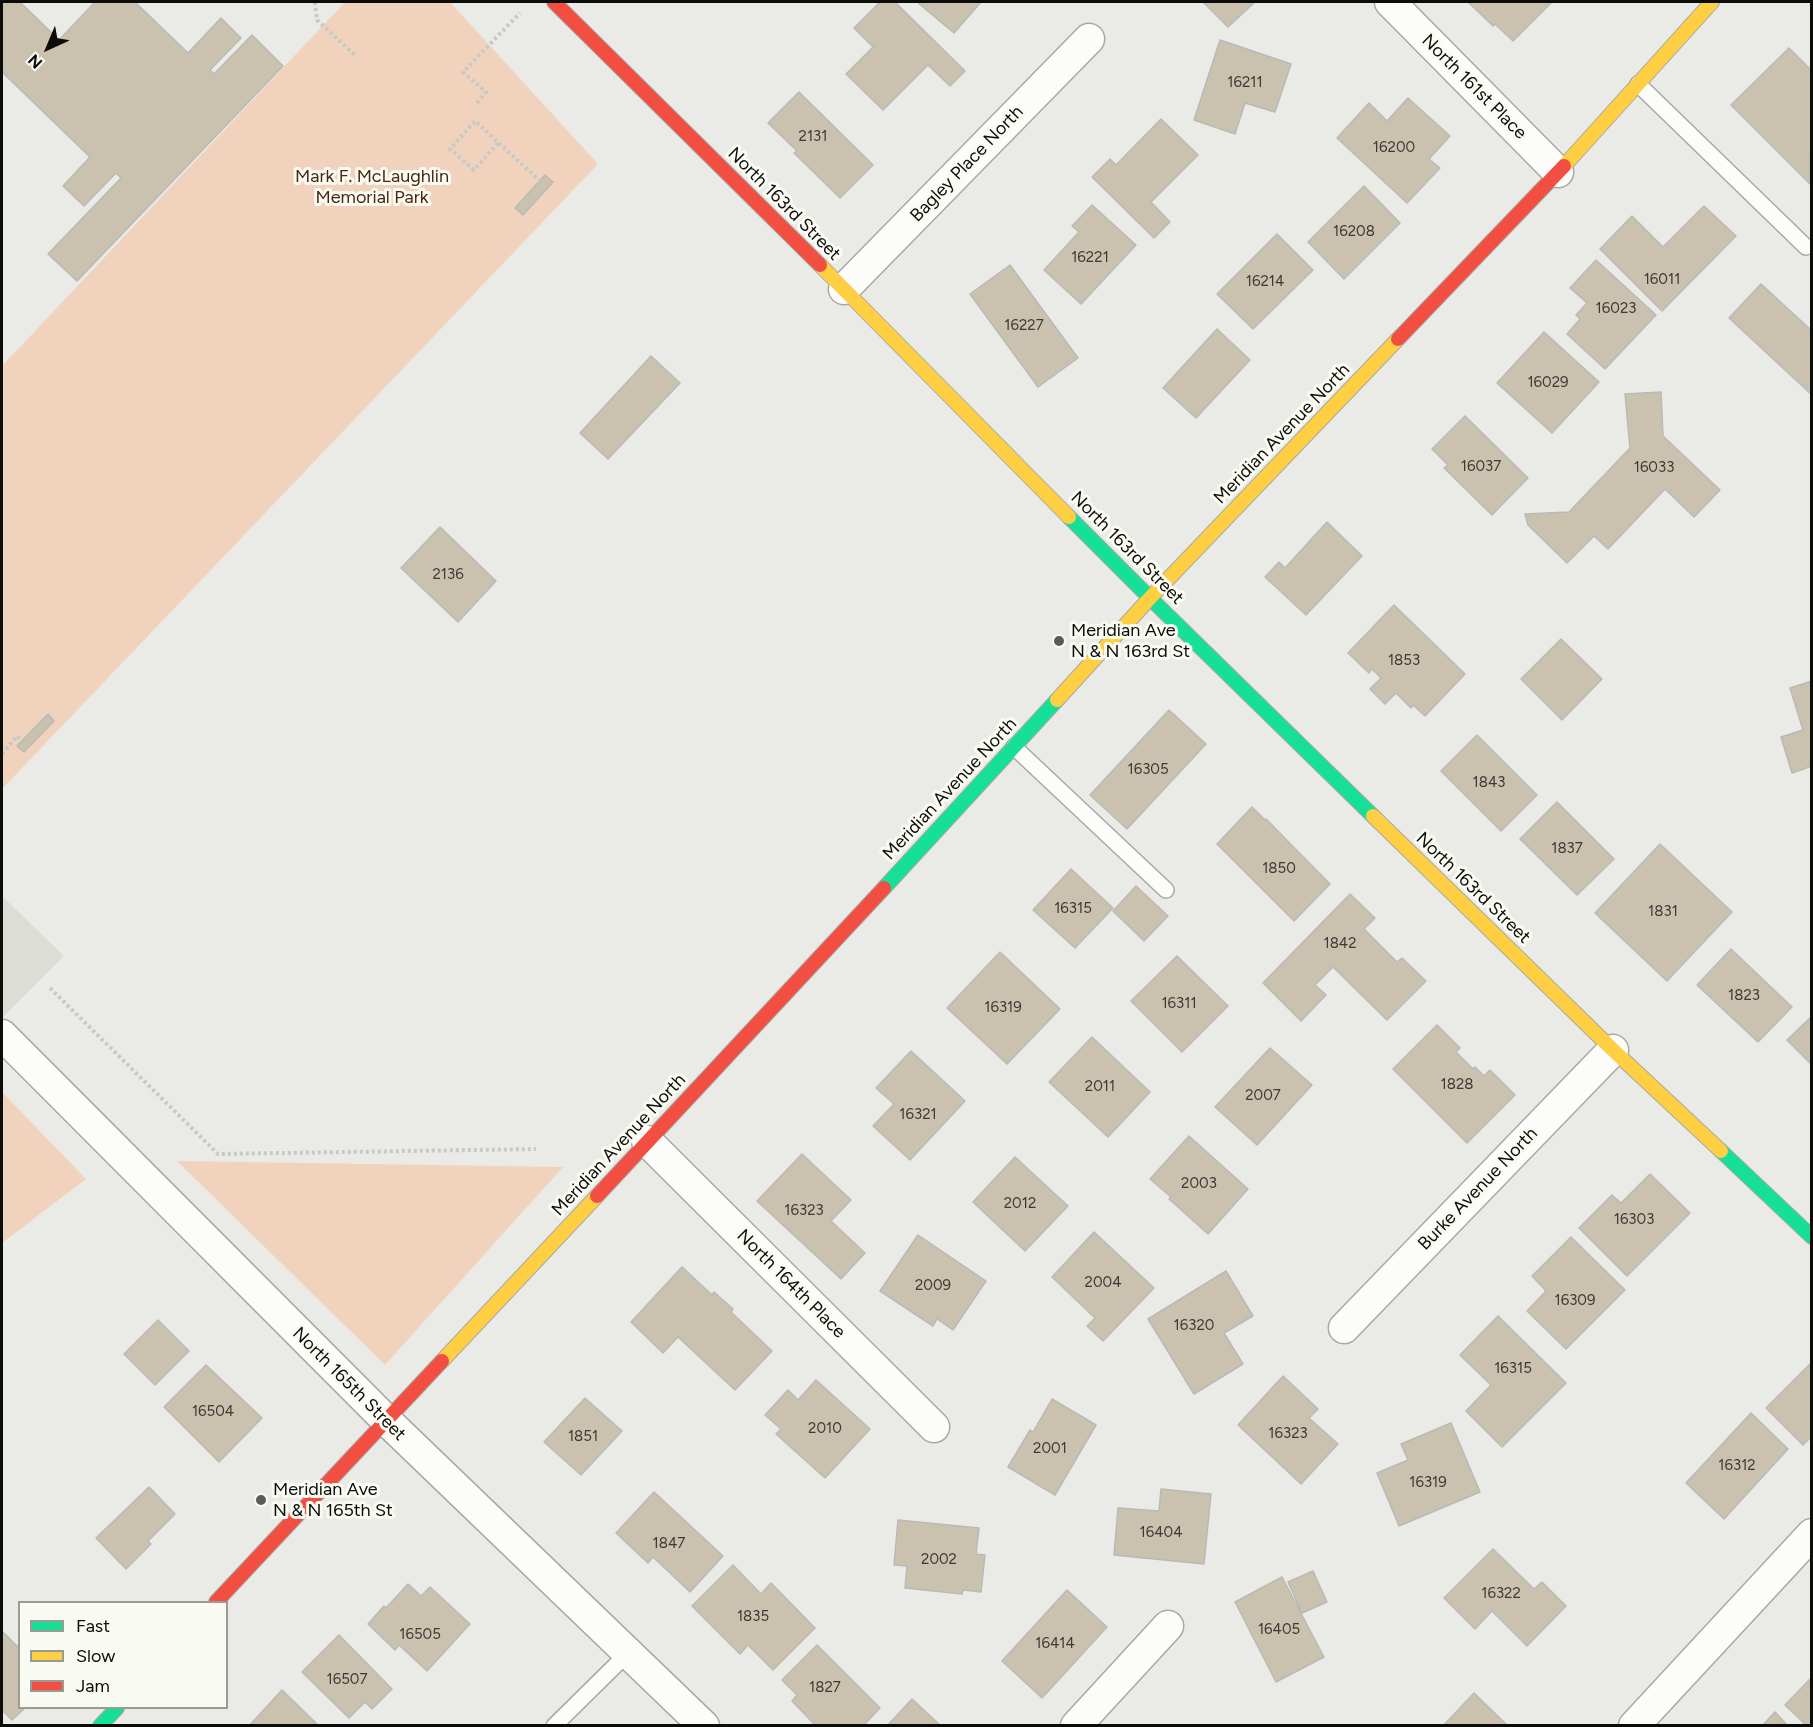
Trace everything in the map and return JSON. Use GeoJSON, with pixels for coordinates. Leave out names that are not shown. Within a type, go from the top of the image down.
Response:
{"type":"FeatureCollection","features":[{"type":"Feature","properties":{"kind":"street","name":"North 163rd Street"},"geometry":{"type":"LineString","coordinates":[[556,2],[1150,598],[1613,1050],[1812,1237]]}},
{"type":"Feature","properties":{"kind":"street","name":"North 161st Place"},"geometry":{"type":"LineString","coordinates":[[1390,2],[1558,172]]}},
{"type":"Feature","properties":{"kind":"street","name":"Meridian Avenue North"},"geometry":{"type":"LineString","coordinates":[[217,1601],[844,932],[1150,598],[1558,172],[1712,2]]}},
{"type":"Feature","properties":{"kind":"street","name":"Bagley Place North"},"geometry":{"type":"LineString","coordinates":[[844,289],[1089,39]]}},
{"type":"Feature","properties":{"kind":"street","name":"North 165th Street"},"geometry":{"type":"LineString","coordinates":[[2,1035],[387,1421],[704,1725]]}},
{"type":"Feature","properties":{"kind":"street","name":"Burke Avenue North"},"geometry":{"type":"LineString","coordinates":[[1344,1328],[1613,1050]]}},
{"type":"Feature","properties":{"kind":"street","name":"North 164th Place"},"geometry":{"type":"LineString","coordinates":[[647,1141],[934,1427]]}},
{"type":"Feature","properties":{"kind":"street"},"geometry":{"type":"LineString","coordinates":[[1634,1725],[1812,1534]]}},
{"type":"Feature","properties":{"kind":"street"},"geometry":{"type":"LineString","coordinates":[[1076,1725],[1168,1626]]}},
{"type":"Feature","properties":{"kind":"street"},"geometry":{"type":"LineString","coordinates":[[100,1725],[115,1709]]}},
{"type":"Feature","properties":{"kind":"lane"},"geometry":{"type":"LineString","coordinates":[[1638,84],[1806,247]]}},
{"type":"Feature","properties":{"kind":"lane"},"geometry":{"type":"LineString","coordinates":[[1014,747],[1166,890]]}},
{"type":"Feature","properties":{"kind":"lane"},"geometry":{"type":"LineString","coordinates":[[554,1725],[628,1653]]}},
{"type":"Feature","properties":{"kind":"path"},"geometry":{"type":"LineString","coordinates":[[315,2],[317,20],[355,55]]}},
{"type":"Feature","properties":{"kind":"path"},"geometry":{"type":"LineString","coordinates":[[477,103],[486,92],[463,72],[507,26]]}},
{"type":"Feature","properties":{"kind":"path"},"geometry":{"type":"LineString","coordinates":[[498,143],[474,170],[450,148],[475,121],[540,181]]}},
{"type":"Feature","properties":{"kind":"path"},"geometry":{"type":"LineString","coordinates":[[2,754],[17,736],[22,741]]}},
{"type":"Feature","properties":{"kind":"path"},"geometry":{"type":"LineString","coordinates":[[50,988],[218,1154],[536,1149]]}},
{"type":"Feature","properties":{"kind":"shaded area"},"geometry":{"type":"Polygon","coordinates":[[[2,896],[64,956],[2,1018],[2,896]]]}},
{"type":"Feature","properties":{"kind":"green space","name":"Mark F. McLaughlin Memorial Park"},"geometry":{"type":"Polygon","coordinates":[[[345,2],[450,2],[598,164],[2,789],[2,366],[345,2]]]}},
{"type":"Feature","properties":{"kind":"green space"},"geometry":{"type":"Polygon","coordinates":[[[2,1092],[86,1179],[2,1243],[2,1092]]]}},
{"type":"Feature","properties":{"kind":"green space"},"geometry":{"type":"Polygon","coordinates":[[[177,1161],[563,1167],[385,1365],[177,1161]]]}},
{"type":"Feature","properties":{"kind":"building"},"geometry":{"type":"Polygon","coordinates":[[[2,2],[20,2],[59,40],[95,2],[135,2],[188,53],[221,18],[241,38],[210,70],[214,74],[252,35],[283,66],[77,281],[48,254],[121,178],[116,173],[84,206],[63,186],[90,157],[2,72],[2,2]]]}},
{"type":"Feature","properties":{"kind":"building"},"geometry":{"type":"Polygon","coordinates":[[[880,2],[895,2],[965,71],[950,86],[928,65],[883,110],[846,74],[873,47],[854,28],[880,2]]]}},
{"type":"Feature","properties":{"kind":"building"},"geometry":{"type":"Polygon","coordinates":[[[917,2],[981,2],[954,33],[917,2]]]}},
{"type":"Feature","properties":{"kind":"building"},"geometry":{"type":"Polygon","coordinates":[[[1203,2],[1255,2],[1228,27],[1203,2]]]}},
{"type":"Feature","properties":{"kind":"building"},"geometry":{"type":"Polygon","coordinates":[[[1468,2],[1552,2],[1513,41],[1468,2]]]}},
{"type":"Feature","properties":{"kind":"building"},"geometry":{"type":"Polygon","coordinates":[[[1220,40],[1291,64],[1275,112],[1245,103],[1235,134],[1194,120],[1220,40]]]}},
{"type":"Feature","properties":{"kind":"building"},"geometry":{"type":"Polygon","coordinates":[[[1789,48],[1812,71],[1810,184],[1731,105],[1789,48]]]}},
{"type":"Feature","properties":{"kind":"building"},"geometry":{"type":"Polygon","coordinates":[[[799,92],[873,165],[840,198],[794,153],[797,151],[768,123],[799,92]]]}},
{"type":"Feature","properties":{"kind":"building"},"geometry":{"type":"Polygon","coordinates":[[[1408,98],[1450,136],[1429,159],[1440,168],[1407,203],[1337,138],[1369,103],[1387,121],[1408,98]]]}},
{"type":"Feature","properties":{"kind":"building"},"geometry":{"type":"Polygon","coordinates":[[[1161,119],[1198,155],[1151,202],[1170,222],[1154,238],[1092,177],[1110,159],[1116,165],[1161,119]]]}},
{"type":"Feature","properties":{"kind":"building"},"geometry":{"type":"Polygon","coordinates":[[[545,175],[553,182],[523,215],[515,208],[545,175]]]}},
{"type":"Feature","properties":{"kind":"building"},"geometry":{"type":"Polygon","coordinates":[[[1364,186],[1400,223],[1344,279],[1308,242],[1364,186]]]}},
{"type":"Feature","properties":{"kind":"building"},"geometry":{"type":"Polygon","coordinates":[[[1092,205],[1136,245],[1081,304],[1044,270],[1079,232],[1072,226],[1092,205]]]}},
{"type":"Feature","properties":{"kind":"building"},"geometry":{"type":"Polygon","coordinates":[[[1704,206],[1736,236],[1662,311],[1600,249],[1632,216],[1663,247],[1704,206]]]}},
{"type":"Feature","properties":{"kind":"building"},"geometry":{"type":"Polygon","coordinates":[[[1277,234],[1313,270],[1253,329],[1217,294],[1277,234]]]}},
{"type":"Feature","properties":{"kind":"building"},"geometry":{"type":"Polygon","coordinates":[[[1596,260],[1656,315],[1605,369],[1567,334],[1580,319],[1576,315],[1587,303],[1570,288],[1596,260]]]}},
{"type":"Feature","properties":{"kind":"building"},"geometry":{"type":"Polygon","coordinates":[[[1010,265],[1078,358],[1038,387],[970,294],[1010,265]]]}},
{"type":"Feature","properties":{"kind":"building"},"geometry":{"type":"Polygon","coordinates":[[[1761,284],[1810,329],[1812,327],[1812,395],[1729,318],[1761,284]]]}},
{"type":"Feature","properties":{"kind":"building"},"geometry":{"type":"Polygon","coordinates":[[[1217,329],[1250,360],[1196,418],[1163,388],[1217,329]]]}},
{"type":"Feature","properties":{"kind":"building"},"geometry":{"type":"Polygon","coordinates":[[[1544,332],[1599,382],[1552,433],[1497,383],[1544,332]]]}},
{"type":"Feature","properties":{"kind":"building"},"geometry":{"type":"Polygon","coordinates":[[[651,356],[680,383],[608,459],[580,433],[651,356]]]}},
{"type":"Feature","properties":{"kind":"building"},"geometry":{"type":"Polygon","coordinates":[[[1661,392],[1663,436],[1720,490],[1694,517],[1665,489],[1608,549],[1594,536],[1567,563],[1528,525],[1525,514],[1569,512],[1630,448],[1625,394],[1661,392]]]}},
{"type":"Feature","properties":{"kind":"building"},"geometry":{"type":"Polygon","coordinates":[[[1465,416],[1528,478],[1492,515],[1444,468],[1448,465],[1432,449],[1465,416]]]}},
{"type":"Feature","properties":{"kind":"building"},"geometry":{"type":"Polygon","coordinates":[[[1327,522],[1362,556],[1306,615],[1265,577],[1279,562],[1285,568],[1327,522]]]}},
{"type":"Feature","properties":{"kind":"building"},"geometry":{"type":"Polygon","coordinates":[[[440,527],[496,581],[458,622],[401,568],[440,527]]]}},
{"type":"Feature","properties":{"kind":"building"},"geometry":{"type":"Polygon","coordinates":[[[1394,605],[1465,674],[1425,716],[1413,705],[1411,708],[1396,693],[1385,704],[1370,689],[1381,678],[1372,669],[1369,673],[1348,653],[1394,605]]]}},
{"type":"Feature","properties":{"kind":"building"},"geometry":{"type":"Polygon","coordinates":[[[1561,639],[1602,679],[1562,720],[1521,679],[1561,639]]]}},
{"type":"Feature","properties":{"kind":"building"},"geometry":{"type":"Polygon","coordinates":[[[1812,681],[1812,766],[1792,773],[1781,737],[1803,730],[1790,688],[1812,681]]]}},
{"type":"Feature","properties":{"kind":"building"},"geometry":{"type":"Polygon","coordinates":[[[1169,710],[1206,744],[1127,829],[1090,795],[1169,710]]]}},
{"type":"Feature","properties":{"kind":"building"},"geometry":{"type":"Polygon","coordinates":[[[48,714],[54,721],[24,752],[17,746],[48,714]]]}},
{"type":"Feature","properties":{"kind":"building"},"geometry":{"type":"Polygon","coordinates":[[[1477,735],[1537,795],[1501,831],[1441,771],[1477,735]]]}},
{"type":"Feature","properties":{"kind":"building"},"geometry":{"type":"Polygon","coordinates":[[[1557,802],[1614,859],[1577,895],[1520,839],[1557,802]]]}},
{"type":"Feature","properties":{"kind":"building"},"geometry":{"type":"Polygon","coordinates":[[[1252,807],[1330,884],[1294,921],[1217,844],[1252,807]]]}},
{"type":"Feature","properties":{"kind":"building"},"geometry":{"type":"Polygon","coordinates":[[[1660,844],[1732,912],[1667,981],[1595,913],[1660,844]]]}},
{"type":"Feature","properties":{"kind":"building"},"geometry":{"type":"Polygon","coordinates":[[[1071,869],[1113,908],[1075,948],[1033,910],[1071,869]]]}},
{"type":"Feature","properties":{"kind":"building"},"geometry":{"type":"Polygon","coordinates":[[[1136,886],[1168,916],[1144,941],[1113,911],[1136,886]]]}},
{"type":"Feature","properties":{"kind":"building"},"geometry":{"type":"Polygon","coordinates":[[[1350,894],[1375,918],[1364,929],[1397,962],[1402,958],[1426,981],[1387,1020],[1333,967],[1315,985],[1326,995],[1301,1021],[1263,983],[1350,894]]]}},
{"type":"Feature","properties":{"kind":"building"},"geometry":{"type":"Polygon","coordinates":[[[1731,949],[1792,1007],[1758,1042],[1697,985],[1731,949]]]}},
{"type":"Feature","properties":{"kind":"building"},"geometry":{"type":"Polygon","coordinates":[[[1000,952],[1060,1009],[1007,1064],[947,1008],[1000,952]]]}},
{"type":"Feature","properties":{"kind":"building"},"geometry":{"type":"Polygon","coordinates":[[[1177,956],[1228,1006],[1182,1052],[1131,1001],[1177,956]]]}},
{"type":"Feature","properties":{"kind":"building"},"geometry":{"type":"Polygon","coordinates":[[[1812,1016],[1812,1065],[1787,1040],[1812,1016]]]}},
{"type":"Feature","properties":{"kind":"building"},"geometry":{"type":"Polygon","coordinates":[[[1437,1025],[1460,1048],[1456,1052],[1473,1069],[1475,1067],[1484,1076],[1490,1070],[1515,1095],[1467,1143],[1393,1069],[1437,1025]]]}},
{"type":"Feature","properties":{"kind":"building"},"geometry":{"type":"Polygon","coordinates":[[[1092,1037],[1150,1092],[1108,1137],[1049,1082],[1092,1037]]]}},
{"type":"Feature","properties":{"kind":"building"},"geometry":{"type":"Polygon","coordinates":[[[1270,1048],[1312,1085],[1257,1145],[1215,1107],[1270,1048]]]}},
{"type":"Feature","properties":{"kind":"building"},"geometry":{"type":"Polygon","coordinates":[[[911,1051],[965,1101],[910,1160],[873,1126],[894,1104],[876,1088],[911,1051]]]}},
{"type":"Feature","properties":{"kind":"building"},"geometry":{"type":"Polygon","coordinates":[[[1189,1136],[1248,1189],[1208,1234],[1150,1179],[1189,1136]]]}},
{"type":"Feature","properties":{"kind":"building"},"geometry":{"type":"Polygon","coordinates":[[[802,1154],[851,1200],[831,1221],[865,1253],[841,1279],[757,1201],[802,1154]]]}},
{"type":"Feature","properties":{"kind":"building"},"geometry":{"type":"Polygon","coordinates":[[[1015,1157],[1068,1206],[1025,1251],[973,1202],[1015,1157]]]}},
{"type":"Feature","properties":{"kind":"building"},"geometry":{"type":"Polygon","coordinates":[[[1650,1174],[1690,1213],[1627,1276],[1579,1228],[1612,1195],[1621,1203],[1650,1174]]]}},
{"type":"Feature","properties":{"kind":"building"},"geometry":{"type":"Polygon","coordinates":[[[1094,1232],[1154,1288],[1103,1341],[1087,1326],[1095,1318],[1052,1277],[1094,1232]]]}},
{"type":"Feature","properties":{"kind":"building"},"geometry":{"type":"Polygon","coordinates":[[[918,1235],[986,1281],[953,1330],[937,1319],[933,1326],[880,1291],[918,1235]]]}},
{"type":"Feature","properties":{"kind":"building"},"geometry":{"type":"Polygon","coordinates":[[[1571,1237],[1625,1290],[1566,1349],[1527,1311],[1546,1291],[1532,1276],[1571,1237]]]}},
{"type":"Feature","properties":{"kind":"building"},"geometry":{"type":"Polygon","coordinates":[[[682,1267],[712,1295],[714,1292],[733,1309],[731,1312],[772,1351],[735,1390],[678,1337],[663,1353],[631,1322],[682,1267]]]}},
{"type":"Feature","properties":{"kind":"building"},"geometry":{"type":"Polygon","coordinates":[[[1226,1271],[1253,1316],[1224,1333],[1243,1364],[1194,1394],[1148,1319],[1226,1271]]]}},
{"type":"Feature","properties":{"kind":"building"},"geometry":{"type":"Polygon","coordinates":[[[1498,1316],[1566,1383],[1502,1447],[1466,1411],[1491,1385],[1460,1355],[1498,1316]]]}},
{"type":"Feature","properties":{"kind":"building"},"geometry":{"type":"Polygon","coordinates":[[[158,1320],[189,1351],[155,1385],[124,1354],[158,1320]]]}},
{"type":"Feature","properties":{"kind":"building"},"geometry":{"type":"Polygon","coordinates":[[[1812,1362],[1812,1436],[1803,1445],[1766,1408],[1812,1362]]]}},
{"type":"Feature","properties":{"kind":"building"},"geometry":{"type":"Polygon","coordinates":[[[206,1365],[262,1418],[219,1462],[164,1407],[206,1365]]]}},
{"type":"Feature","properties":{"kind":"building"},"geometry":{"type":"Polygon","coordinates":[[[1283,1376],[1318,1409],[1309,1418],[1338,1444],[1301,1484],[1238,1425],[1283,1376]]]}},
{"type":"Feature","properties":{"kind":"building"},"geometry":{"type":"Polygon","coordinates":[[[816,1380],[870,1429],[825,1478],[776,1434],[781,1429],[765,1415],[788,1390],[798,1400],[816,1380]]]}},
{"type":"Feature","properties":{"kind":"building"},"geometry":{"type":"Polygon","coordinates":[[[585,1398],[622,1431],[581,1475],[544,1442],[585,1398]]]}},
{"type":"Feature","properties":{"kind":"building"},"geometry":{"type":"Polygon","coordinates":[[[1052,1399],[1096,1425],[1055,1495],[1008,1467],[1030,1430],[1033,1432],[1052,1399]]]}},
{"type":"Feature","properties":{"kind":"building"},"geometry":{"type":"Polygon","coordinates":[[[1751,1413],[1788,1449],[1724,1519],[1686,1483],[1751,1413]]]}},
{"type":"Feature","properties":{"kind":"building"},"geometry":{"type":"Polygon","coordinates":[[[1451,1423],[1480,1492],[1399,1526],[1377,1473],[1408,1460],[1401,1444],[1451,1423]]]}},
{"type":"Feature","properties":{"kind":"building"},"geometry":{"type":"Polygon","coordinates":[[[149,1487],[175,1514],[148,1541],[151,1544],[126,1569],[96,1538],[149,1487]]]}},
{"type":"Feature","properties":{"kind":"building"},"geometry":{"type":"Polygon","coordinates":[[[1161,1489],[1211,1494],[1204,1564],[1114,1555],[1118,1508],[1159,1511],[1161,1489]]]}},
{"type":"Feature","properties":{"kind":"building"},"geometry":{"type":"Polygon","coordinates":[[[654,1492],[723,1556],[690,1592],[653,1557],[648,1563],[616,1533],[654,1492]]]}},
{"type":"Feature","properties":{"kind":"building"},"geometry":{"type":"Polygon","coordinates":[[[898,1520],[979,1528],[976,1554],[985,1555],[981,1592],[963,1590],[962,1594],[905,1588],[907,1566],[894,1565],[898,1520]]]}},
{"type":"Feature","properties":{"kind":"building"},"geometry":{"type":"Polygon","coordinates":[[[1493,1549],[1534,1589],[1542,1582],[1566,1606],[1527,1646],[1492,1611],[1475,1629],[1444,1598],[1493,1549]]]}},
{"type":"Feature","properties":{"kind":"building"},"geometry":{"type":"Polygon","coordinates":[[[733,1565],[761,1594],[771,1583],[815,1628],[773,1670],[748,1645],[740,1654],[692,1606],[733,1565]]]}},
{"type":"Feature","properties":{"kind":"building"},"geometry":{"type":"Polygon","coordinates":[[[1313,1571],[1327,1602],[1302,1613],[1288,1582],[1313,1571]]]}},
{"type":"Feature","properties":{"kind":"building"},"geometry":{"type":"Polygon","coordinates":[[[1282,1577],[1324,1657],[1276,1682],[1235,1602],[1282,1577]]]}},
{"type":"Feature","properties":{"kind":"building"},"geometry":{"type":"Polygon","coordinates":[[[408,1584],[421,1596],[430,1587],[470,1624],[427,1671],[399,1645],[395,1650],[368,1624],[408,1584]]]}},
{"type":"Feature","properties":{"kind":"building"},"geometry":{"type":"Polygon","coordinates":[[[1067,1590],[1107,1627],[1042,1698],[1002,1661],[1067,1590]]]}},
{"type":"Feature","properties":{"kind":"building"},"geometry":{"type":"Polygon","coordinates":[[[2,1631],[18,1647],[18,1709],[24,1709],[12,1720],[2,1710],[2,1631]]]}},
{"type":"Feature","properties":{"kind":"building"},"geometry":{"type":"Polygon","coordinates":[[[339,1635],[392,1689],[372,1709],[365,1702],[349,1718],[302,1672],[339,1635]]]}},
{"type":"Feature","properties":{"kind":"building"},"geometry":{"type":"Polygon","coordinates":[[[817,1645],[880,1708],[863,1726],[816,1726],[792,1701],[797,1695],[782,1680],[817,1645]]]}},
{"type":"Feature","properties":{"kind":"building"},"geometry":{"type":"Polygon","coordinates":[[[1812,1677],[1812,1726],[1807,1726],[1785,1705],[1812,1677]]]}},
{"type":"Feature","properties":{"kind":"building"},"geometry":{"type":"Polygon","coordinates":[[[282,1690],[318,1725],[317,1726],[249,1726],[282,1690]]]}},
{"type":"Feature","properties":{"kind":"building"},"geometry":{"type":"Polygon","coordinates":[[[1474,1693],[1508,1726],[1443,1726],[1474,1693]]]}},
{"type":"Feature","properties":{"kind":"building"},"geometry":{"type":"Polygon","coordinates":[[[912,1699],[941,1726],[887,1726],[912,1699]]]}},
{"type":"Feature","properties":{"kind":"building"},"geometry":{"type":"Polygon","coordinates":[[[1775,1712],[1788,1726],[1762,1726],[1775,1712]]]}},
{"type":"Feature","properties":{"kind":"traffic: fast"},"geometry":{"type":"LineString","coordinates":[[1069,517],[1373,816]]}},
{"type":"Feature","properties":{"kind":"traffic: fast"},"geometry":{"type":"LineString","coordinates":[[884,888],[1057,700]]}},
{"type":"Feature","properties":{"kind":"traffic: fast"},"geometry":{"type":"LineString","coordinates":[[1721,1151],[1812,1237]]}},
{"type":"Feature","properties":{"kind":"traffic: fast"},"geometry":{"type":"LineString","coordinates":[[100,1726],[116,1709]]}},
{"type":"Feature","properties":{"kind":"traffic: slow"},"geometry":{"type":"LineString","coordinates":[[1564,166],[1712,2]]}},
{"type":"Feature","properties":{"kind":"traffic: slow"},"geometry":{"type":"LineString","coordinates":[[820,265],[1069,517]]}},
{"type":"Feature","properties":{"kind":"traffic: slow"},"geometry":{"type":"LineString","coordinates":[[1057,700],[1150,598],[1398,339]]}},
{"type":"Feature","properties":{"kind":"traffic: slow"},"geometry":{"type":"LineString","coordinates":[[1373,816],[1613,1050],[1721,1151]]}},
{"type":"Feature","properties":{"kind":"traffic: slow"},"geometry":{"type":"LineString","coordinates":[[442,1361],[597,1196]]}},
{"type":"Feature","properties":{"kind":"traffic: jam"},"geometry":{"type":"LineString","coordinates":[[554,2],[820,265]]}},
{"type":"Feature","properties":{"kind":"traffic: jam"},"geometry":{"type":"LineString","coordinates":[[1398,339],[1564,166]]}},
{"type":"Feature","properties":{"kind":"traffic: jam"},"geometry":{"type":"LineString","coordinates":[[597,1196],[884,888]]}},
{"type":"Feature","properties":{"kind":"traffic: jam"},"geometry":{"type":"LineString","coordinates":[[217,1601],[442,1361]]}},
{"type":"Feature","properties":{"kind":"place","name":"Meridian Ave N & N 163rd St"},"geometry":{"type":"Point","coordinates":[1059,641]}},
{"type":"Feature","properties":{"kind":"place","name":"Meridian Ave N & N 165th St"},"geometry":{"type":"Point","coordinates":[261,1500]}}]}
